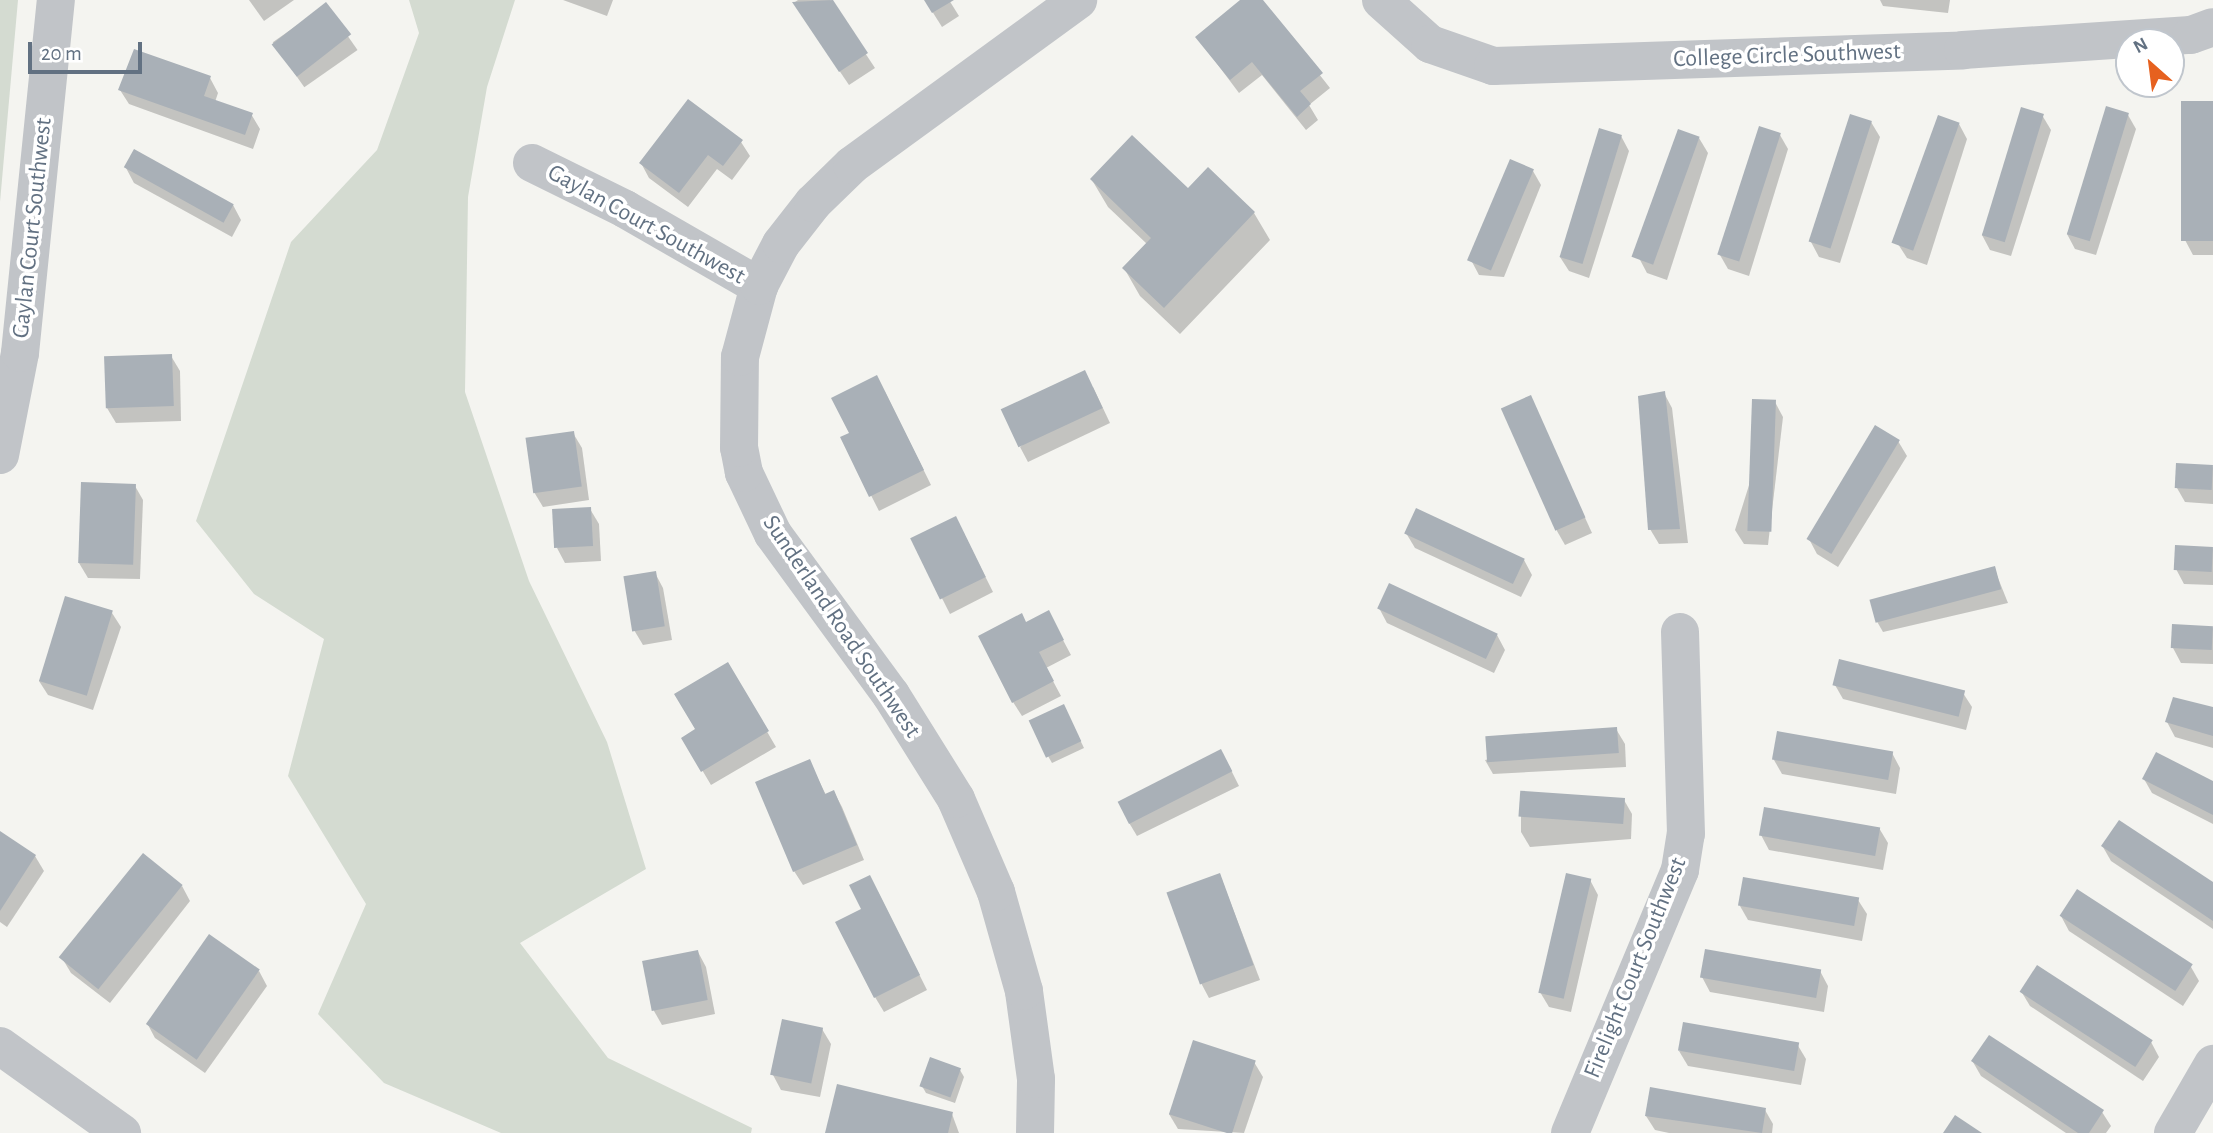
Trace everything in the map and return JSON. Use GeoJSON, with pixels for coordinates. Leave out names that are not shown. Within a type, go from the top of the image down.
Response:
{"type":"FeatureCollection","features":[{"type":"Feature","properties":{"kind":"street","name":"Gaylan Court Southwest"},"geometry":{"type":"LineString","coordinates":[[0,455],[20,353],[56,0]]}},
{"type":"Feature","properties":{"kind":"street","name":"Sunderland Road Southwest"},"geometry":{"type":"LineString","coordinates":[[1035,1133],[1036,1079],[1024,991],[996,892],[956,799],[891,695],[773,534],[744,473],[739,448],[740,357],[759,286],[781,244],[852,165],[1078,0]]}},
{"type":"Feature","properties":{"kind":"street","name":"College Circle Southwest"},"geometry":{"type":"LineString","coordinates":[[1381,0],[1430,44],[1493,66],[1963,50],[2191,35],[2213,27]]}},
{"type":"Feature","properties":{"kind":"street","name":"Gaylan Court Southwest"},"geometry":{"type":"LineString","coordinates":[[532,163],[625,209],[759,286]]}},
{"type":"Feature","properties":{"kind":"street","name":"Firelight Court Southwest"},"geometry":{"type":"LineString","coordinates":[[1570,1133],[1679,870],[1686,834],[1680,632]]}},
{"type":"Feature","properties":{"kind":"street"},"geometry":{"type":"LineString","coordinates":[[0,1046],[122,1133]]}},
{"type":"Feature","properties":{"kind":"street"},"geometry":{"type":"LineString","coordinates":[[2173,1133],[2213,1064]]}},
{"type":"Feature","properties":{"kind":"shaded area"},"geometry":{"type":"Polygon","coordinates":[[[0,0],[18,0],[0,202],[0,0]]]}},
{"type":"Feature","properties":{"kind":"shaded area"},"geometry":{"type":"Polygon","coordinates":[[[409,0],[515,0],[487,87],[468,197],[465,392],[529,581],[607,742],[646,869],[520,943],[608,1058],[752,1128],[751,1133],[501,1133],[384,1083],[318,1014],[366,904],[288,776],[324,639],[254,594],[196,521],[291,242],[377,150],[419,33],[409,0]]]}},
{"type":"Feature","properties":{"kind":"building"},"geometry":{"type":"Polygon","coordinates":[[[833,0],[868,53],[839,72],[792,2],[833,0]]]}},
{"type":"Feature","properties":{"kind":"building"},"geometry":{"type":"Polygon","coordinates":[[[924,0],[954,0],[932,13],[924,0]]]}},
{"type":"Feature","properties":{"kind":"building"},"geometry":{"type":"Polygon","coordinates":[[[1240,0],[1263,0],[1323,73],[1300,91],[1311,104],[1297,117],[1252,62],[1230,80],[1195,37],[1240,0]]]}},
{"type":"Feature","properties":{"kind":"building"},"geometry":{"type":"Polygon","coordinates":[[[326,2],[351,34],[297,77],[272,44],[326,2]]]}},
{"type":"Feature","properties":{"kind":"building"},"geometry":{"type":"Polygon","coordinates":[[[134,49],[211,76],[204,96],[253,113],[245,135],[118,90],[134,49]]]}},
{"type":"Feature","properties":{"kind":"building"},"geometry":{"type":"Polygon","coordinates":[[[688,99],[743,140],[723,166],[708,155],[679,193],[639,163],[688,99]]]}},
{"type":"Feature","properties":{"kind":"building"},"geometry":{"type":"Polygon","coordinates":[[[2181,101],[2213,101],[2213,241],[2181,241],[2181,101]]]}},
{"type":"Feature","properties":{"kind":"building"},"geometry":{"type":"Polygon","coordinates":[[[2106,106],[2129,113],[2090,241],[2067,234],[2106,106]]]}},
{"type":"Feature","properties":{"kind":"building"},"geometry":{"type":"Polygon","coordinates":[[[2021,107],[2044,114],[2005,242],[1982,235],[2021,107]]]}},
{"type":"Feature","properties":{"kind":"building"},"geometry":{"type":"Polygon","coordinates":[[[1850,114],[1872,121],[1830,249],[1809,241],[1850,114]]]}},
{"type":"Feature","properties":{"kind":"building"},"geometry":{"type":"Polygon","coordinates":[[[1938,115],[1960,123],[1913,251],[1891,243],[1938,115]]]}},
{"type":"Feature","properties":{"kind":"building"},"geometry":{"type":"Polygon","coordinates":[[[1759,126],[1781,133],[1739,262],[1717,254],[1759,126]]]}},
{"type":"Feature","properties":{"kind":"building"},"geometry":{"type":"Polygon","coordinates":[[[1599,128],[1622,135],[1582,264],[1560,257],[1599,128]]]}},
{"type":"Feature","properties":{"kind":"building"},"geometry":{"type":"Polygon","coordinates":[[[1678,129],[1700,137],[1653,265],[1631,257],[1678,129]]]}},
{"type":"Feature","properties":{"kind":"building"},"geometry":{"type":"Polygon","coordinates":[[[1132,135],[1188,188],[1208,167],[1255,212],[1164,308],[1122,268],[1151,238],[1090,179],[1132,135]]]}},
{"type":"Feature","properties":{"kind":"building"},"geometry":{"type":"Polygon","coordinates":[[[134,149],[234,204],[224,223],[124,167],[134,149]]]}},
{"type":"Feature","properties":{"kind":"building"},"geometry":{"type":"Polygon","coordinates":[[[1510,159],[1534,169],[1491,270],[1467,260],[1510,159]]]}},
{"type":"Feature","properties":{"kind":"building"},"geometry":{"type":"Polygon","coordinates":[[[172,354],[174,406],[106,408],[104,356],[172,354]]]}},
{"type":"Feature","properties":{"kind":"building"},"geometry":{"type":"Polygon","coordinates":[[[1085,370],[1103,408],[1018,447],[1001,409],[1085,370]]]}},
{"type":"Feature","properties":{"kind":"building"},"geometry":{"type":"Polygon","coordinates":[[[877,375],[924,470],[869,497],[840,437],[849,433],[831,398],[877,375]]]}},
{"type":"Feature","properties":{"kind":"building"},"geometry":{"type":"Polygon","coordinates":[[[1665,391],[1680,529],[1648,530],[1638,396],[1665,391]]]}},
{"type":"Feature","properties":{"kind":"building"},"geometry":{"type":"Polygon","coordinates":[[[1531,395],[1586,517],[1555,531],[1501,408],[1531,395]]]}},
{"type":"Feature","properties":{"kind":"building"},"geometry":{"type":"Polygon","coordinates":[[[1752,399],[1776,400],[1771,532],[1747,531],[1752,399]]]}},
{"type":"Feature","properties":{"kind":"building"},"geometry":{"type":"Polygon","coordinates":[[[1875,425],[1900,440],[1831,554],[1806,539],[1875,425]]]}},
{"type":"Feature","properties":{"kind":"building"},"geometry":{"type":"Polygon","coordinates":[[[574,431],[582,486],[533,493],[525,438],[574,431]]]}},
{"type":"Feature","properties":{"kind":"building"},"geometry":{"type":"Polygon","coordinates":[[[2176,463],[2213,465],[2212,490],[2175,488],[2176,463]]]}},
{"type":"Feature","properties":{"kind":"building"},"geometry":{"type":"Polygon","coordinates":[[[81,482],[136,484],[133,565],[78,563],[81,482]]]}},
{"type":"Feature","properties":{"kind":"building"},"geometry":{"type":"Polygon","coordinates":[[[591,507],[593,546],[554,548],[552,509],[591,507]]]}},
{"type":"Feature","properties":{"kind":"building"},"geometry":{"type":"Polygon","coordinates":[[[1416,508],[1525,559],[1513,584],[1404,533],[1416,508]]]}},
{"type":"Feature","properties":{"kind":"building"},"geometry":{"type":"Polygon","coordinates":[[[956,516],[986,577],[940,599],[910,538],[956,516]]]}},
{"type":"Feature","properties":{"kind":"building"},"geometry":{"type":"Polygon","coordinates":[[[2175,545],[2213,547],[2212,572],[2174,570],[2175,545]]]}},
{"type":"Feature","properties":{"kind":"building"},"geometry":{"type":"Polygon","coordinates":[[[1995,566],[2001,589],[1876,623],[1869,600],[1995,566]]]}},
{"type":"Feature","properties":{"kind":"building"},"geometry":{"type":"Polygon","coordinates":[[[656,571],[665,626],[632,631],[623,576],[656,571]]]}},
{"type":"Feature","properties":{"kind":"building"},"geometry":{"type":"Polygon","coordinates":[[[1389,583],[1498,634],[1486,659],[1377,608],[1389,583]]]}},
{"type":"Feature","properties":{"kind":"building"},"geometry":{"type":"Polygon","coordinates":[[[65,596],[113,611],[87,696],[39,681],[65,596]]]}},
{"type":"Feature","properties":{"kind":"building"},"geometry":{"type":"Polygon","coordinates":[[[1049,610],[1064,640],[1039,652],[1054,681],[1012,703],[978,636],[1022,613],[1026,622],[1049,610]]]}},
{"type":"Feature","properties":{"kind":"building"},"geometry":{"type":"Polygon","coordinates":[[[2172,624],[2213,626],[2212,650],[2171,648],[2172,624]]]}},
{"type":"Feature","properties":{"kind":"building"},"geometry":{"type":"Polygon","coordinates":[[[1839,659],[1965,690],[1959,717],[1832,685],[1839,659]]]}},
{"type":"Feature","properties":{"kind":"building"},"geometry":{"type":"Polygon","coordinates":[[[728,662],[769,731],[701,772],[681,738],[695,729],[674,694],[728,662]]]}},
{"type":"Feature","properties":{"kind":"building"},"geometry":{"type":"Polygon","coordinates":[[[2173,697],[2213,707],[2213,736],[2165,722],[2173,697]]]}},
{"type":"Feature","properties":{"kind":"building"},"geometry":{"type":"Polygon","coordinates":[[[1064,704],[1081,741],[1046,758],[1029,720],[1064,704]]]}},
{"type":"Feature","properties":{"kind":"building"},"geometry":{"type":"Polygon","coordinates":[[[1617,727],[1619,753],[1487,762],[1485,736],[1617,727]]]}},
{"type":"Feature","properties":{"kind":"building"},"geometry":{"type":"Polygon","coordinates":[[[1777,731],[1893,751],[1888,780],[1772,760],[1777,731]]]}},
{"type":"Feature","properties":{"kind":"building"},"geometry":{"type":"Polygon","coordinates":[[[1221,749],[1232,771],[1129,824],[1118,802],[1221,749]]]}},
{"type":"Feature","properties":{"kind":"building"},"geometry":{"type":"Polygon","coordinates":[[[2156,752],[2213,781],[2213,815],[2142,779],[2156,752]]]}},
{"type":"Feature","properties":{"kind":"building"},"geometry":{"type":"Polygon","coordinates":[[[810,759],[825,794],[834,790],[857,845],[793,872],[755,782],[810,759]]]}},
{"type":"Feature","properties":{"kind":"building"},"geometry":{"type":"Polygon","coordinates":[[[1520,791],[1625,798],[1623,824],[1518,817],[1520,791]]]}},
{"type":"Feature","properties":{"kind":"building"},"geometry":{"type":"Polygon","coordinates":[[[1764,807],[1880,827],[1875,856],[1759,836],[1764,807]]]}},
{"type":"Feature","properties":{"kind":"building"},"geometry":{"type":"Polygon","coordinates":[[[2119,820],[2213,882],[2213,921],[2101,846],[2119,820]]]}},
{"type":"Feature","properties":{"kind":"building"},"geometry":{"type":"Polygon","coordinates":[[[0,831],[36,855],[0,911],[0,831]]]}},
{"type":"Feature","properties":{"kind":"building"},"geometry":{"type":"Polygon","coordinates":[[[143,853],[183,885],[98,989],[59,957],[143,853]]]}},
{"type":"Feature","properties":{"kind":"building"},"geometry":{"type":"Polygon","coordinates":[[[1220,873],[1254,965],[1200,985],[1166,892],[1220,873]]]}},
{"type":"Feature","properties":{"kind":"building"},"geometry":{"type":"Polygon","coordinates":[[[1566,873],[1591,879],[1564,999],[1538,993],[1566,873]]]}},
{"type":"Feature","properties":{"kind":"building"},"geometry":{"type":"Polygon","coordinates":[[[870,875],[920,975],[874,998],[835,922],[861,909],[849,885],[870,875]]]}},
{"type":"Feature","properties":{"kind":"building"},"geometry":{"type":"Polygon","coordinates":[[[1743,877],[1859,897],[1854,926],[1738,906],[1743,877]]]}},
{"type":"Feature","properties":{"kind":"building"},"geometry":{"type":"Polygon","coordinates":[[[2077,889],[2193,964],[2175,991],[2060,916],[2077,889]]]}},
{"type":"Feature","properties":{"kind":"building"},"geometry":{"type":"Polygon","coordinates":[[[209,934],[260,970],[197,1060],[146,1024],[209,934]]]}},
{"type":"Feature","properties":{"kind":"building"},"geometry":{"type":"Polygon","coordinates":[[[1705,949],[1821,969],[1816,998],[1700,978],[1705,949]]]}},
{"type":"Feature","properties":{"kind":"building"},"geometry":{"type":"Polygon","coordinates":[[[698,950],[708,1000],[652,1011],[642,961],[698,950]]]}},
{"type":"Feature","properties":{"kind":"building"},"geometry":{"type":"Polygon","coordinates":[[[2037,965],[2153,1040],[2135,1067],[2020,992],[2037,965]]]}},
{"type":"Feature","properties":{"kind":"building"},"geometry":{"type":"Polygon","coordinates":[[[782,1019],[823,1028],[811,1083],[770,1075],[782,1019]]]}},
{"type":"Feature","properties":{"kind":"building"},"geometry":{"type":"Polygon","coordinates":[[[1683,1022],[1799,1042],[1794,1071],[1678,1051],[1683,1022]]]}},
{"type":"Feature","properties":{"kind":"building"},"geometry":{"type":"Polygon","coordinates":[[[1989,1035],[2104,1110],[2089,1133],[2078,1133],[1971,1061],[1989,1035]]]}},
{"type":"Feature","properties":{"kind":"building"},"geometry":{"type":"Polygon","coordinates":[[[1193,1040],[1256,1060],[1232,1133],[1169,1114],[1193,1040]]]}},
{"type":"Feature","properties":{"kind":"building"},"geometry":{"type":"Polygon","coordinates":[[[930,1057],[961,1068],[950,1097],[919,1086],[930,1057]]]}},
{"type":"Feature","properties":{"kind":"building"},"geometry":{"type":"Polygon","coordinates":[[[837,1084],[953,1112],[948,1133],[825,1133],[837,1084]]]}},
{"type":"Feature","properties":{"kind":"building"},"geometry":{"type":"Polygon","coordinates":[[[1650,1087],[1766,1108],[1762,1133],[1645,1116],[1650,1087]]]}},
{"type":"Feature","properties":{"kind":"building"},"geometry":{"type":"Polygon","coordinates":[[[1955,1115],[1982,1133],[1943,1133],[1955,1115]]]}}]}
